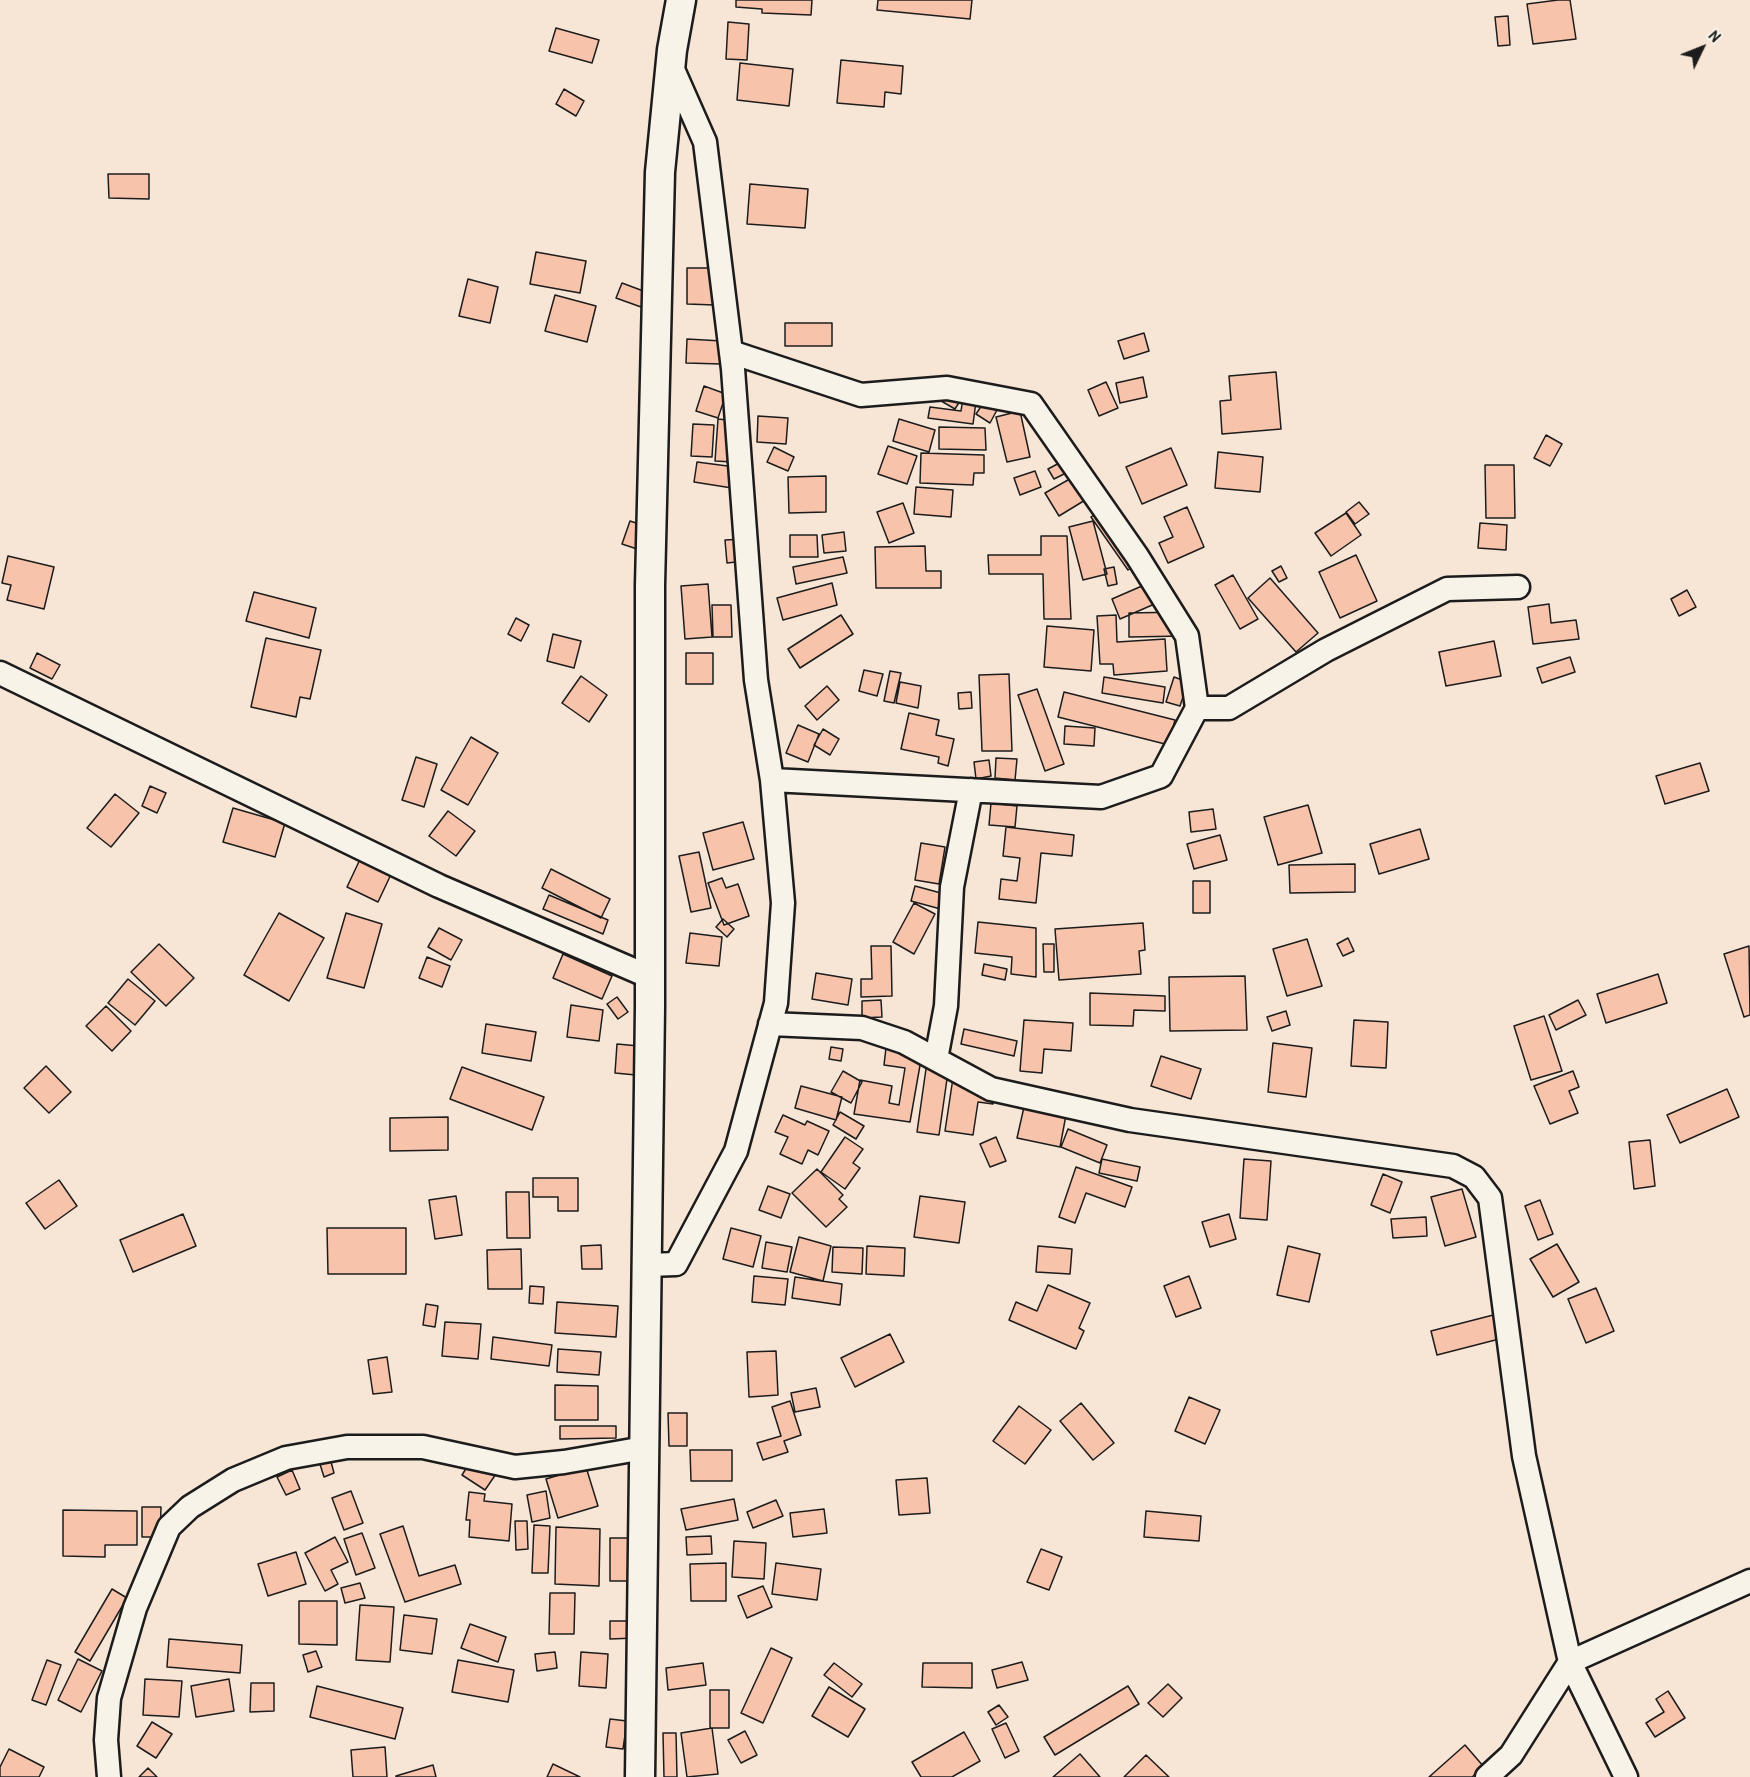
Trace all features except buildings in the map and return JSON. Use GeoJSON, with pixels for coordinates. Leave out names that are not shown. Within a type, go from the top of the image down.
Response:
{"type":"FeatureCollection","features":[{"type":"Feature","properties":{"kind":"street"},"geometry":{"type":"LineString","coordinates":[[640,1777],[650,977],[650,574],[660,172],[671,65],[681,0]]}},
{"type":"Feature","properties":{"kind":"street"},"geometry":{"type":"LineString","coordinates":[[646,1265],[676,1264],[735,1151],[776,1003],[783,903],[772,780],[756,680],[731,352],[705,142],[671,65]]}},
{"type":"Feature","properties":{"kind":"street"},"geometry":{"type":"LineString","coordinates":[[731,352],[861,395],[947,388],[1031,405],[1137,556],[1187,636],[1197,708],[1161,777],[1101,797],[772,780]]}},
{"type":"Feature","properties":{"kind":"street"},"geometry":{"type":"LineString","coordinates":[[1197,708],[1229,708],[1326,650],[1447,588],[1518,587]]}},
{"type":"Feature","properties":{"kind":"street"},"geometry":{"type":"LineString","coordinates":[[0,673],[439,886],[650,977]]}},
{"type":"Feature","properties":{"kind":"street"},"geometry":{"type":"LineString","coordinates":[[936,1059],[946,1006],[952,887],[971,790]]}},
{"type":"Feature","properties":{"kind":"street"},"geometry":{"type":"LineString","coordinates":[[770,1024],[862,1028],[904,1042],[991,1089],[1130,1120],[1453,1166],[1474,1177],[1490,1198],[1524,1456],[1570,1662],[1626,1777]]}},
{"type":"Feature","properties":{"kind":"street"},"geometry":{"type":"LineString","coordinates":[[109,1777],[106,1740],[109,1698],[135,1608],[169,1527],[190,1507],[232,1480],[286,1458],[347,1447],[423,1447],[515,1467],[564,1462],[644,1449]]}},
{"type":"Feature","properties":{"kind":"street"},"geometry":{"type":"LineString","coordinates":[[1487,1777],[1511,1755],[1570,1662],[1750,1581]]}}]}
